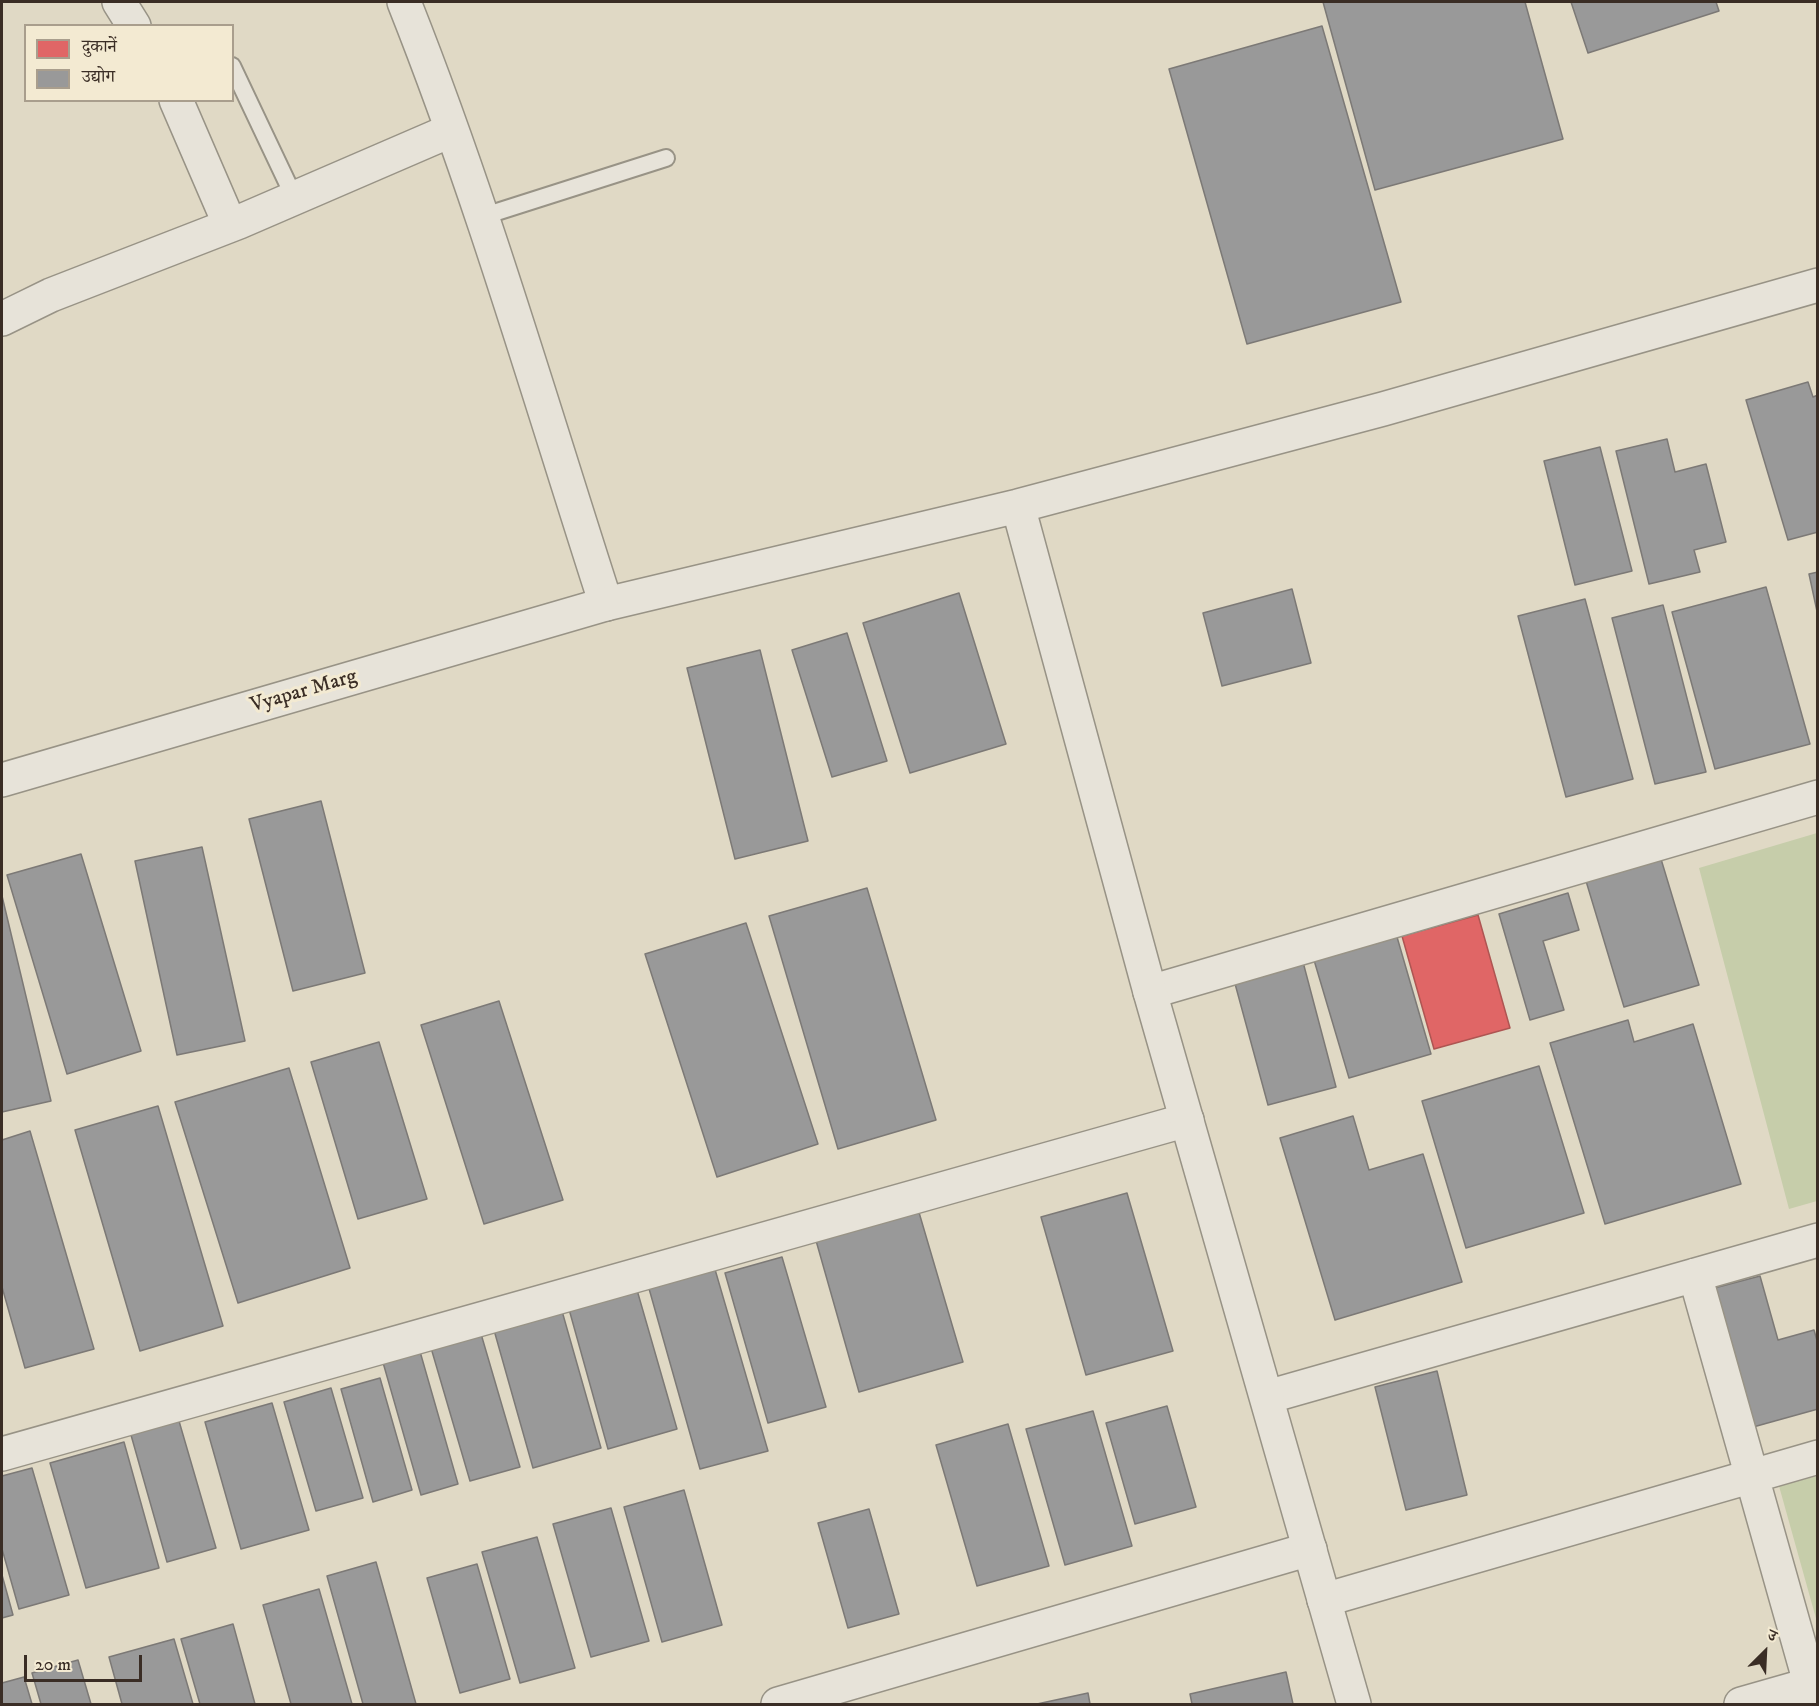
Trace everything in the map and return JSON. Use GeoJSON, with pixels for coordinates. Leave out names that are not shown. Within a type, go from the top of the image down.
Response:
{"type":"FeatureCollection","features":[{"type":"Feature","properties":{"kind":"street"},"geometry":{"type":"LineString","coordinates":[[119,2],[133,24]]}},
{"type":"Feature","properties":{"kind":"street"},"geometry":{"type":"LineString","coordinates":[[404,2],[452,130],[606,604]]}},
{"type":"Feature","properties":{"kind":"street"},"geometry":{"type":"LineString","coordinates":[[177,102],[230,225]]}},
{"type":"Feature","properties":{"kind":"street"},"geometry":{"type":"LineString","coordinates":[[2,319],[51,295],[295,199],[452,130]]}},
{"type":"Feature","properties":{"kind":"street","name":"Vyapar Marg"},"geometry":{"type":"LineString","coordinates":[[2,780],[606,604],[1018,506],[1383,409],[1818,285]]}},
{"type":"Feature","properties":{"kind":"street"},"geometry":{"type":"LineString","coordinates":[[1018,506],[1150,992],[1354,1704]]}},
{"type":"Feature","properties":{"kind":"street"},"geometry":{"type":"LineString","coordinates":[[1150,992],[1818,797]]}},
{"type":"Feature","properties":{"kind":"street"},"geometry":{"type":"LineString","coordinates":[[2,1454],[1187,1120]]}},
{"type":"Feature","properties":{"kind":"street"},"geometry":{"type":"LineString","coordinates":[[1267,1397],[1818,1240]]}},
{"type":"Feature","properties":{"kind":"street"},"geometry":{"type":"LineString","coordinates":[[1695,1275],[1814,1690],[1741,1704]]}},
{"type":"Feature","properties":{"kind":"street"},"geometry":{"type":"LineString","coordinates":[[1324,1599],[1818,1457]]}},
{"type":"Feature","properties":{"kind":"street"},"geometry":{"type":"LineString","coordinates":[[778,1704],[1310,1549]]}},
{"type":"Feature","properties":{"kind":"lane"},"geometry":{"type":"LineString","coordinates":[[234,70],[295,199]]}},
{"type":"Feature","properties":{"kind":"lane"},"geometry":{"type":"LineString","coordinates":[[481,217],[666,158]]}},
{"type":"Feature","properties":{"kind":"green space"},"geometry":{"type":"Polygon","coordinates":[[[1817,833],[1817,1201],[1789,1209],[1699,868],[1817,833]]]}},
{"type":"Feature","properties":{"kind":"green space"},"geometry":{"type":"Polygon","coordinates":[[[1818,1476],[1817,1622],[1779,1486],[1818,1476]]]}},
{"type":"Feature","properties":{"kind":"building: दुकानें"},"geometry":{"type":"Polygon","coordinates":[[[1478,915],[1510,1028],[1434,1049],[1402,936],[1478,915]]]}},
{"type":"Feature","properties":{"kind":"building: उद्योग"},"geometry":{"type":"Polygon","coordinates":[[[1323,2],[1525,2],[1563,139],[1375,190],[1323,2]]]}},
{"type":"Feature","properties":{"kind":"building: उद्योग"},"geometry":{"type":"Polygon","coordinates":[[[1571,2],[1716,2],[1719,11],[1588,53],[1571,2]]]}},
{"type":"Feature","properties":{"kind":"building: उद्योग"},"geometry":{"type":"Polygon","coordinates":[[[1322,26],[1401,302],[1247,344],[1169,69],[1322,26]]]}},
{"type":"Feature","properties":{"kind":"building: उद्योग"},"geometry":{"type":"Polygon","coordinates":[[[1808,382],[1813,397],[1818,395],[1818,532],[1788,540],[1746,400],[1808,382]]]}},
{"type":"Feature","properties":{"kind":"building: उद्योग"},"geometry":{"type":"Polygon","coordinates":[[[1667,439],[1675,472],[1706,464],[1726,542],[1694,550],[1700,572],[1649,584],[1616,451],[1667,439]]]}},
{"type":"Feature","properties":{"kind":"building: उद्योग"},"geometry":{"type":"Polygon","coordinates":[[[1600,447],[1632,571],[1575,585],[1544,461],[1600,447]]]}},
{"type":"Feature","properties":{"kind":"building: उद्योग"},"geometry":{"type":"Polygon","coordinates":[[[1818,572],[1818,616],[1809,574],[1818,572]]]}},
{"type":"Feature","properties":{"kind":"building: उद्योग"},"geometry":{"type":"Polygon","coordinates":[[[1766,587],[1810,744],[1715,769],[1672,612],[1766,587]]]}},
{"type":"Feature","properties":{"kind":"building: उद्योग"},"geometry":{"type":"Polygon","coordinates":[[[1292,589],[1311,663],[1222,686],[1203,613],[1292,589]]]}},
{"type":"Feature","properties":{"kind":"building: उद्योग"},"geometry":{"type":"Polygon","coordinates":[[[959,593],[1006,744],[910,773],[863,623],[959,593]]]}},
{"type":"Feature","properties":{"kind":"building: उद्योग"},"geometry":{"type":"Polygon","coordinates":[[[1585,599],[1633,779],[1566,797],[1518,616],[1585,599]]]}},
{"type":"Feature","properties":{"kind":"building: उद्योग"},"geometry":{"type":"Polygon","coordinates":[[[1663,605],[1706,772],[1655,784],[1612,618],[1663,605]]]}},
{"type":"Feature","properties":{"kind":"building: उद्योग"},"geometry":{"type":"Polygon","coordinates":[[[847,633],[887,761],[832,777],[792,650],[847,633]]]}},
{"type":"Feature","properties":{"kind":"building: उद्योग"},"geometry":{"type":"Polygon","coordinates":[[[760,650],[808,841],[735,859],[687,668],[760,650]]]}},
{"type":"Feature","properties":{"kind":"building: उद्योग"},"geometry":{"type":"Polygon","coordinates":[[[321,801],[365,973],[293,991],[249,819],[321,801]]]}},
{"type":"Feature","properties":{"kind":"building: उद्योग"},"geometry":{"type":"Polygon","coordinates":[[[202,847],[245,1041],[177,1055],[135,861],[202,847]]]}},
{"type":"Feature","properties":{"kind":"building: उद्योग"},"geometry":{"type":"Polygon","coordinates":[[[81,854],[141,1051],[67,1074],[7,875],[81,854]]]}},
{"type":"Feature","properties":{"kind":"building: उद्योग"},"geometry":{"type":"Polygon","coordinates":[[[1661,859],[1699,985],[1624,1007],[1586,881],[1661,859]]]}},
{"type":"Feature","properties":{"kind":"building: उद्योग"},"geometry":{"type":"Polygon","coordinates":[[[867,888],[936,1120],[838,1149],[769,916],[867,888]]]}},
{"type":"Feature","properties":{"kind":"building: उद्योग"},"geometry":{"type":"Polygon","coordinates":[[[1568,893],[1579,930],[1543,941],[1564,1010],[1530,1020],[1499,914],[1568,893]]]}},
{"type":"Feature","properties":{"kind":"building: उद्योग"},"geometry":{"type":"Polygon","coordinates":[[[2,896],[51,1101],[2,1112],[2,896]]]}},
{"type":"Feature","properties":{"kind":"building: उद्योग"},"geometry":{"type":"Polygon","coordinates":[[[746,923],[818,1144],[717,1177],[645,954],[746,923]]]}},
{"type":"Feature","properties":{"kind":"building: उद्योग"},"geometry":{"type":"Polygon","coordinates":[[[1397,937],[1431,1054],[1349,1078],[1314,960],[1397,937]]]}},
{"type":"Feature","properties":{"kind":"building: उद्योग"},"geometry":{"type":"Polygon","coordinates":[[[1303,962],[1336,1087],[1268,1105],[1234,980],[1303,962]]]}},
{"type":"Feature","properties":{"kind":"building: उद्योग"},"geometry":{"type":"Polygon","coordinates":[[[499,1001],[563,1200],[484,1224],[421,1025],[499,1001]]]}},
{"type":"Feature","properties":{"kind":"building: उद्योग"},"geometry":{"type":"Polygon","coordinates":[[[1628,1020],[1634,1042],[1693,1024],[1741,1184],[1605,1224],[1550,1043],[1628,1020]]]}},
{"type":"Feature","properties":{"kind":"building: उद्योग"},"geometry":{"type":"Polygon","coordinates":[[[379,1042],[427,1199],[358,1219],[311,1062],[379,1042]]]}},
{"type":"Feature","properties":{"kind":"building: उद्योग"},"geometry":{"type":"Polygon","coordinates":[[[1539,1066],[1584,1213],[1466,1248],[1422,1101],[1539,1066]]]}},
{"type":"Feature","properties":{"kind":"building: उद्योग"},"geometry":{"type":"Polygon","coordinates":[[[289,1068],[350,1268],[238,1303],[175,1102],[289,1068]]]}},
{"type":"Feature","properties":{"kind":"building: उद्योग"},"geometry":{"type":"Polygon","coordinates":[[[158,1106],[223,1326],[140,1351],[75,1130],[158,1106]]]}},
{"type":"Feature","properties":{"kind":"building: उद्योग"},"geometry":{"type":"Polygon","coordinates":[[[1353,1116],[1369,1170],[1423,1154],[1462,1282],[1335,1320],[1280,1138],[1353,1116]]]}},
{"type":"Feature","properties":{"kind":"building: उद्योग"},"geometry":{"type":"Polygon","coordinates":[[[30,1131],[94,1349],[25,1368],[2,1287],[2,1140],[30,1131]]]}},
{"type":"Feature","properties":{"kind":"building: उद्योग"},"geometry":{"type":"Polygon","coordinates":[[[1127,1193],[1173,1351],[1086,1375],[1041,1217],[1127,1193]]]}},
{"type":"Feature","properties":{"kind":"building: उद्योग"},"geometry":{"type":"Polygon","coordinates":[[[918,1209],[963,1362],[859,1392],[815,1237],[918,1209]]]}},
{"type":"Feature","properties":{"kind":"building: उद्योग"},"geometry":{"type":"Polygon","coordinates":[[[782,1257],[826,1407],[768,1423],[725,1273],[782,1257]]]}},
{"type":"Feature","properties":{"kind":"building: उद्योग"},"geometry":{"type":"Polygon","coordinates":[[[714,1266],[768,1451],[700,1469],[648,1285],[714,1266]]]}},
{"type":"Feature","properties":{"kind":"building: उद्योग"},"geometry":{"type":"Polygon","coordinates":[[[1760,1276],[1778,1340],[1814,1330],[1818,1344],[1818,1409],[1746,1429],[1707,1290],[1760,1276]]]}},
{"type":"Feature","properties":{"kind":"building: उद्योग"},"geometry":{"type":"Polygon","coordinates":[[[635,1283],[677,1429],[608,1449],[567,1302],[635,1283]]]}},
{"type":"Feature","properties":{"kind":"building: उद्योग"},"geometry":{"type":"Polygon","coordinates":[[[560,1304],[601,1448],[533,1468],[492,1323],[560,1304]]]}},
{"type":"Feature","properties":{"kind":"building: उद्योग"},"geometry":{"type":"Polygon","coordinates":[[[479,1327],[520,1467],[470,1481],[429,1341],[479,1327]]]}},
{"type":"Feature","properties":{"kind":"building: उद्योग"},"geometry":{"type":"Polygon","coordinates":[[[419,1348],[458,1484],[421,1495],[382,1359],[419,1348]]]}},
{"type":"Feature","properties":{"kind":"building: उद्योग"},"geometry":{"type":"Polygon","coordinates":[[[1437,1371],[1467,1495],[1406,1510],[1375,1387],[1437,1371]]]}},
{"type":"Feature","properties":{"kind":"building: उद्योग"},"geometry":{"type":"Polygon","coordinates":[[[380,1378],[412,1490],[373,1502],[341,1389],[380,1378]]]}},
{"type":"Feature","properties":{"kind":"building: उद्योग"},"geometry":{"type":"Polygon","coordinates":[[[331,1388],[363,1498],[316,1511],[284,1402],[331,1388]]]}},
{"type":"Feature","properties":{"kind":"building: उद्योग"},"geometry":{"type":"Polygon","coordinates":[[[272,1403],[309,1530],[241,1549],[205,1422],[272,1403]]]}},
{"type":"Feature","properties":{"kind":"building: उद्योग"},"geometry":{"type":"Polygon","coordinates":[[[1167,1406],[1196,1507],[1135,1524],[1106,1423],[1167,1406]]]}},
{"type":"Feature","properties":{"kind":"building: उद्योग"},"geometry":{"type":"Polygon","coordinates":[[[1093,1411],[1132,1546],[1065,1565],[1026,1429],[1093,1411]]]}},
{"type":"Feature","properties":{"kind":"building: उद्योग"},"geometry":{"type":"Polygon","coordinates":[[[179,1421],[216,1548],[167,1562],[131,1435],[179,1421]]]}},
{"type":"Feature","properties":{"kind":"building: उद्योग"},"geometry":{"type":"Polygon","coordinates":[[[1008,1424],[1049,1566],[977,1586],[936,1445],[1008,1424]]]}},
{"type":"Feature","properties":{"kind":"building: उद्योग"},"geometry":{"type":"Polygon","coordinates":[[[124,1442],[159,1568],[86,1588],[50,1463],[124,1442]]]}},
{"type":"Feature","properties":{"kind":"building: उद्योग"},"geometry":{"type":"Polygon","coordinates":[[[32,1468],[69,1595],[19,1609],[2,1549],[2,1476],[32,1468]]]}},
{"type":"Feature","properties":{"kind":"building: उद्योग"},"geometry":{"type":"Polygon","coordinates":[[[684,1490],[722,1625],[662,1642],[624,1507],[684,1490]]]}},
{"type":"Feature","properties":{"kind":"building: उद्योग"},"geometry":{"type":"Polygon","coordinates":[[[611,1508],[649,1641],[591,1657],[553,1524],[611,1508]]]}},
{"type":"Feature","properties":{"kind":"building: उद्योग"},"geometry":{"type":"Polygon","coordinates":[[[869,1509],[899,1614],[848,1628],[818,1523],[869,1509]]]}},
{"type":"Feature","properties":{"kind":"building: उद्योग"},"geometry":{"type":"Polygon","coordinates":[[[537,1537],[575,1668],[520,1683],[482,1552],[537,1537]]]}},
{"type":"Feature","properties":{"kind":"building: उद्योग"},"geometry":{"type":"Polygon","coordinates":[[[376,1562],[416,1704],[363,1704],[327,1576],[376,1562]]]}},
{"type":"Feature","properties":{"kind":"building: उद्योग"},"geometry":{"type":"Polygon","coordinates":[[[477,1564],[510,1679],[460,1693],[427,1578],[477,1564]]]}},
{"type":"Feature","properties":{"kind":"building: उद्योग"},"geometry":{"type":"Polygon","coordinates":[[[2,1575],[13,1615],[2,1618],[2,1575]]]}},
{"type":"Feature","properties":{"kind":"building: उद्योग"},"geometry":{"type":"Polygon","coordinates":[[[319,1589],[352,1704],[291,1704],[263,1605],[319,1589]]]}},
{"type":"Feature","properties":{"kind":"building: उद्योग"},"geometry":{"type":"Polygon","coordinates":[[[233,1624],[255,1704],[200,1704],[181,1639],[233,1624]]]}},
{"type":"Feature","properties":{"kind":"building: उद्योग"},"geometry":{"type":"Polygon","coordinates":[[[174,1639],[193,1704],[122,1704],[109,1657],[174,1639]]]}},
{"type":"Feature","properties":{"kind":"building: उद्योग"},"geometry":{"type":"Polygon","coordinates":[[[78,1660],[91,1704],[41,1704],[32,1673],[78,1660]]]}},
{"type":"Feature","properties":{"kind":"building: उद्योग"},"geometry":{"type":"Polygon","coordinates":[[[1286,1672],[1293,1704],[1192,1704],[1190,1694],[1286,1672]]]}},
{"type":"Feature","properties":{"kind":"building: उद्योग"},"geometry":{"type":"Polygon","coordinates":[[[24,1677],[32,1704],[2,1704],[2,1683],[24,1677]]]}},
{"type":"Feature","properties":{"kind":"building: उद्योग"},"geometry":{"type":"Polygon","coordinates":[[[1088,1693],[1090,1704],[1037,1704],[1088,1693]]]}}]}
